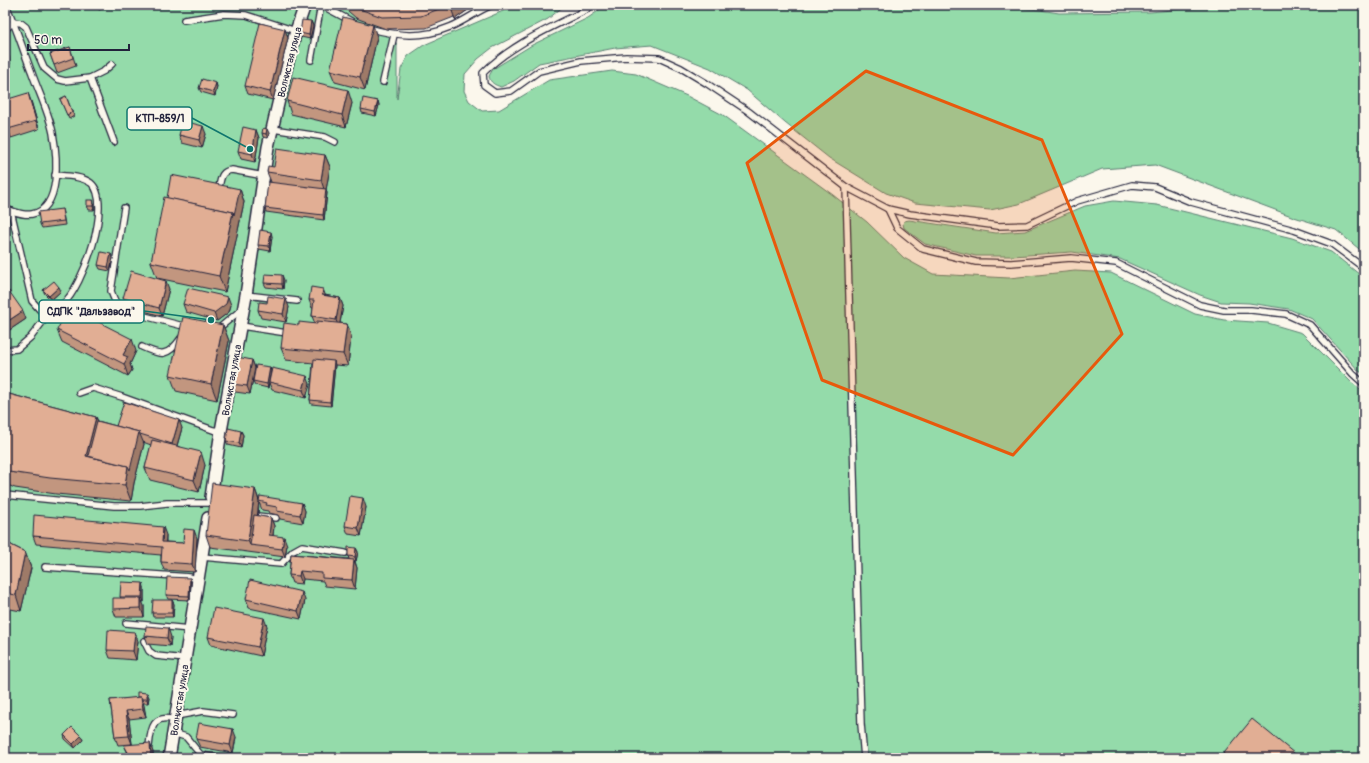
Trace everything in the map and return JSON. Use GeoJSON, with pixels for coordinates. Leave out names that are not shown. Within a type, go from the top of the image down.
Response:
{"type":"FeatureCollection","features":[{"type":"Feature","properties":{"kind":"street","name":"Волнистая улица"},"geometry":{"type":"LineString","coordinates":[[169,758],[202,557],[212,507],[221,431],[244,308],[264,176],[271,147],[272,129],[296,31],[305,5]]}},
{"type":"Feature","properties":{"kind":"lane"},"geometry":{"type":"LineString","coordinates":[[5,209],[22,214],[32,214],[41,210],[48,204],[52,196],[55,175],[53,133],[6,5]]}},
{"type":"Feature","properties":{"kind":"lane"},"geometry":{"type":"LineString","coordinates":[[311,60],[321,5],[358,25],[394,35],[424,35],[451,27],[492,5]]}},
{"type":"Feature","properties":{"kind":"lane"},"geometry":{"type":"LineString","coordinates":[[592,5],[586,10],[521,44],[500,58],[483,73],[484,85],[495,93],[511,91],[539,71],[581,61],[626,57],[659,58],[681,68],[748,111],[846,186],[888,209],[910,214],[998,226],[1028,225],[1077,201],[1132,186],[1155,188],[1191,202],[1294,230],[1332,244],[1364,268]]}},
{"type":"Feature","properties":{"kind":"lane"},"geometry":{"type":"LineString","coordinates":[[184,20],[224,14],[246,15],[296,31]]}},
{"type":"Feature","properties":{"kind":"lane"},"geometry":{"type":"LineString","coordinates":[[5,30],[13,22]]}},
{"type":"Feature","properties":{"kind":"lane"},"geometry":{"type":"LineString","coordinates":[[13,22],[21,23],[26,27],[44,68],[57,79],[65,81],[90,78],[104,71],[112,64]]}},
{"type":"Feature","properties":{"kind":"lane"},"geometry":{"type":"LineString","coordinates":[[383,82],[394,35]]}},
{"type":"Feature","properties":{"kind":"lane"},"geometry":{"type":"LineString","coordinates":[[90,78],[114,142]]}},
{"type":"Feature","properties":{"kind":"lane"},"geometry":{"type":"LineString","coordinates":[[272,129],[325,137],[335,142]]}},
{"type":"Feature","properties":{"kind":"lane"},"geometry":{"type":"LineString","coordinates":[[219,187],[221,176],[223,172],[227,170],[264,176]]}},
{"type":"Feature","properties":{"kind":"lane"},"geometry":{"type":"LineString","coordinates":[[5,350],[17,349],[31,337],[50,312],[63,304],[79,281],[94,242],[99,210],[97,191],[90,183],[78,178],[55,175]]}},
{"type":"Feature","properties":{"kind":"lane"},"geometry":{"type":"LineString","coordinates":[[846,186],[861,724],[864,758]]}},
{"type":"Feature","properties":{"kind":"lane"},"geometry":{"type":"LineString","coordinates":[[124,208],[111,290],[115,302],[119,308],[125,311],[194,329]]}},
{"type":"Feature","properties":{"kind":"lane"},"geometry":{"type":"LineString","coordinates":[[888,209],[897,228],[923,249],[976,262],[1012,263],[1071,258],[1116,263],[1200,305],[1224,310],[1251,310],[1286,314],[1310,325],[1353,374],[1364,384]]}},
{"type":"Feature","properties":{"kind":"lane"},"geometry":{"type":"LineString","coordinates":[[12,211],[32,302],[40,310],[50,312]]}},
{"type":"Feature","properties":{"kind":"lane"},"geometry":{"type":"LineString","coordinates":[[246,295],[297,301]]}},
{"type":"Feature","properties":{"kind":"lane"},"geometry":{"type":"LineString","coordinates":[[214,333],[244,308]]}},
{"type":"Feature","properties":{"kind":"lane"},"geometry":{"type":"LineString","coordinates":[[240,326],[287,333]]}},
{"type":"Feature","properties":{"kind":"lane"},"geometry":{"type":"LineString","coordinates":[[142,347],[154,353],[165,354],[170,352],[187,327]]}},
{"type":"Feature","properties":{"kind":"lane"},"geometry":{"type":"LineString","coordinates":[[79,393],[93,388],[213,430],[221,431]]}},
{"type":"Feature","properties":{"kind":"lane"},"geometry":{"type":"LineString","coordinates":[[5,495],[134,506],[167,503],[212,507]]}},
{"type":"Feature","properties":{"kind":"lane"},"geometry":{"type":"LineString","coordinates":[[257,516],[276,518]]}},
{"type":"Feature","properties":{"kind":"lane"},"geometry":{"type":"LineString","coordinates":[[202,557],[281,564],[293,551],[302,546],[345,553]]}},
{"type":"Feature","properties":{"kind":"lane"},"geometry":{"type":"LineString","coordinates":[[45,567],[190,577],[199,580]]}},
{"type":"Feature","properties":{"kind":"lane"},"geometry":{"type":"LineString","coordinates":[[126,623],[190,629]]}},
{"type":"Feature","properties":{"kind":"lane"},"geometry":{"type":"LineString","coordinates":[[144,641],[149,651],[156,656],[186,659]]}},
{"type":"Feature","properties":{"kind":"lane"},"geometry":{"type":"LineString","coordinates":[[149,746],[151,730],[154,723],[162,718],[176,718],[203,711],[233,715]]}},
{"type":"Feature","properties":{"kind":"lane"},"geometry":{"type":"LineString","coordinates":[[173,733],[186,737],[190,740],[201,755],[218,758]]}},
{"type":"Feature","properties":{"kind":"highlighted area"},"geometry":{"type":"Polygon","coordinates":[[[866,71],[1042,140],[1122,334],[1013,455],[822,380],[747,163],[866,71]]]}},
{"type":"Feature","properties":{"kind":"green space"},"geometry":{"type":"Polygon","coordinates":[[[5,5],[379,5],[397,45],[397,99],[401,69],[408,56],[424,45],[517,5],[565,5],[548,19],[492,48],[478,59],[465,74],[464,91],[469,101],[482,111],[499,110],[549,80],[612,71],[636,74],[687,96],[723,115],[833,195],[867,222],[904,258],[933,274],[1009,278],[1075,271],[1111,273],[1195,314],[1224,320],[1268,323],[1302,333],[1351,382],[1364,392],[1364,758],[5,758],[5,5]]]}},
{"type":"Feature","properties":{"kind":"green space"},"geometry":{"type":"Polygon","coordinates":[[[601,5],[988,5],[1059,13],[1150,12],[1227,5],[1364,5],[1364,253],[1336,230],[1294,217],[1155,165],[1102,169],[1019,204],[990,210],[915,203],[886,193],[829,158],[747,90],[710,68],[652,45],[615,48],[539,63],[514,81],[501,87],[490,80],[489,76],[493,69],[532,45],[588,18],[598,11],[601,5]]]}},
{"type":"Feature","properties":{"kind":"green space"},"geometry":{"type":"Polygon","coordinates":[[[1114,201],[1157,205],[1292,238],[1331,252],[1364,278],[1364,374],[1359,371],[1312,319],[1289,309],[1249,303],[1221,302],[1200,295],[1120,259],[1072,252],[1013,256],[976,256],[925,244],[904,228],[903,224],[904,221],[909,220],[996,233],[1025,231],[1085,206],[1114,201]]]}},
{"type":"Feature","properties":{"kind":"building"},"geometry":{"type":"Polygon","coordinates":[[[350,5],[449,5],[421,16],[382,17],[350,5]]]}},
{"type":"Feature","properties":{"kind":"building"},"geometry":{"type":"Polygon","coordinates":[[[450,5],[460,5],[452,11],[450,5]]]}},
{"type":"Feature","properties":{"kind":"building"},"geometry":{"type":"Polygon","coordinates":[[[343,17],[373,25],[360,77],[330,70],[343,17]]]}},
{"type":"Feature","properties":{"kind":"building"},"geometry":{"type":"Polygon","coordinates":[[[302,20],[311,21],[309,35],[300,33],[302,20]]]}},
{"type":"Feature","properties":{"kind":"building"},"geometry":{"type":"Polygon","coordinates":[[[260,23],[285,29],[270,92],[245,86],[260,23]]]}},
{"type":"Feature","properties":{"kind":"building"},"geometry":{"type":"Polygon","coordinates":[[[5,42],[8,59],[5,60],[5,42]]]}},
{"type":"Feature","properties":{"kind":"building"},"geometry":{"type":"Polygon","coordinates":[[[70,47],[73,58],[54,65],[50,54],[70,47]]]}},
{"type":"Feature","properties":{"kind":"building"},"geometry":{"type":"Polygon","coordinates":[[[293,77],[348,90],[342,115],[287,101],[293,77]]]}},
{"type":"Feature","properties":{"kind":"building"},"geometry":{"type":"Polygon","coordinates":[[[202,79],[216,83],[213,92],[199,88],[202,79]]]}},
{"type":"Feature","properties":{"kind":"building"},"geometry":{"type":"Polygon","coordinates":[[[28,93],[36,121],[8,129],[5,120],[5,100],[28,93]]]}},
{"type":"Feature","properties":{"kind":"building"},"geometry":{"type":"Polygon","coordinates":[[[66,96],[72,112],[67,115],[60,99],[66,96]]]}},
{"type":"Feature","properties":{"kind":"building"},"geometry":{"type":"Polygon","coordinates":[[[363,98],[378,101],[375,112],[361,109],[363,98]]]}},
{"type":"Feature","properties":{"kind":"building"},"geometry":{"type":"Polygon","coordinates":[[[183,121],[203,126],[199,140],[179,135],[183,121]]]}},
{"type":"Feature","properties":{"kind":"building"},"geometry":{"type":"Polygon","coordinates":[[[243,127],[256,130],[252,154],[238,151],[243,127]]]}},
{"type":"Feature","properties":{"kind":"building"},"geometry":{"type":"Polygon","coordinates":[[[263,128],[267,129],[266,134],[262,133],[263,128]]]}},
{"type":"Feature","properties":{"kind":"building"},"geometry":{"type":"Polygon","coordinates":[[[277,148],[325,155],[321,180],[267,172],[268,166],[274,167],[277,148]]]}},
{"type":"Feature","properties":{"kind":"building"},"geometry":{"type":"Polygon","coordinates":[[[171,175],[240,189],[234,215],[233,212],[167,198],[171,175]]]}},
{"type":"Feature","properties":{"kind":"building"},"geometry":{"type":"Polygon","coordinates":[[[268,182],[326,189],[323,215],[265,208],[268,182]]]}},
{"type":"Feature","properties":{"kind":"building"},"geometry":{"type":"Polygon","coordinates":[[[164,197],[233,212],[219,276],[151,262],[164,197]]]}},
{"type":"Feature","properties":{"kind":"building"},"geometry":{"type":"Polygon","coordinates":[[[87,200],[93,200],[93,206],[87,206],[87,200]]]}},
{"type":"Feature","properties":{"kind":"building"},"geometry":{"type":"Polygon","coordinates":[[[62,209],[64,221],[40,224],[38,212],[62,209]]]}},
{"type":"Feature","properties":{"kind":"building"},"geometry":{"type":"Polygon","coordinates":[[[260,230],[271,232],[269,246],[258,245],[260,230]]]}},
{"type":"Feature","properties":{"kind":"building"},"geometry":{"type":"Polygon","coordinates":[[[101,252],[111,254],[108,267],[98,265],[101,252]]]}},
{"type":"Feature","properties":{"kind":"building"},"geometry":{"type":"Polygon","coordinates":[[[131,271],[166,281],[159,308],[123,298],[131,271]]]}},
{"type":"Feature","properties":{"kind":"building"},"geometry":{"type":"Polygon","coordinates":[[[265,274],[282,275],[282,284],[264,283],[265,274]]]}},
{"type":"Feature","properties":{"kind":"building"},"geometry":{"type":"Polygon","coordinates":[[[54,281],[59,287],[49,296],[43,290],[54,281]]]}},
{"type":"Feature","properties":{"kind":"building"},"geometry":{"type":"Polygon","coordinates":[[[311,287],[323,289],[322,295],[340,298],[336,320],[312,316],[314,300],[309,300],[311,287]]]}},
{"type":"Feature","properties":{"kind":"building"},"geometry":{"type":"Polygon","coordinates":[[[188,288],[228,297],[226,304],[214,313],[183,304],[188,288]]]}},
{"type":"Feature","properties":{"kind":"building"},"geometry":{"type":"Polygon","coordinates":[[[9,291],[23,311],[5,323],[5,294],[9,291]]]}},
{"type":"Feature","properties":{"kind":"building"},"geometry":{"type":"Polygon","coordinates":[[[268,296],[286,299],[283,314],[258,310],[259,302],[267,303],[268,296]]]}},
{"type":"Feature","properties":{"kind":"building"},"geometry":{"type":"Polygon","coordinates":[[[69,307],[132,339],[123,355],[128,357],[124,364],[57,330],[69,307]]]}},
{"type":"Feature","properties":{"kind":"building"},"geometry":{"type":"Polygon","coordinates":[[[183,317],[223,325],[211,384],[170,375],[183,317]]]}},
{"type":"Feature","properties":{"kind":"building"},"geometry":{"type":"Polygon","coordinates":[[[317,321],[347,324],[343,354],[281,348],[284,323],[299,325],[299,322],[317,324],[317,321]]]}},
{"type":"Feature","properties":{"kind":"building"},"geometry":{"type":"Polygon","coordinates":[[[237,357],[252,360],[247,386],[232,384],[237,357]]]}},
{"type":"Feature","properties":{"kind":"building"},"geometry":{"type":"Polygon","coordinates":[[[314,359],[334,361],[330,402],[310,400],[314,359]]]}},
{"type":"Feature","properties":{"kind":"building"},"geometry":{"type":"Polygon","coordinates":[[[256,365],[270,367],[267,384],[253,381],[256,365]]]}},
{"type":"Feature","properties":{"kind":"building"},"geometry":{"type":"Polygon","coordinates":[[[272,368],[307,376],[303,390],[269,382],[272,368]]]}},
{"type":"Feature","properties":{"kind":"building"},"geometry":{"type":"Polygon","coordinates":[[[5,393],[96,417],[86,456],[128,466],[125,485],[50,478],[9,472],[5,470],[5,393]]]}},
{"type":"Feature","properties":{"kind":"building"},"geometry":{"type":"Polygon","coordinates":[[[124,402],[179,420],[172,444],[140,434],[139,432],[116,426],[124,402]]]}},
{"type":"Feature","properties":{"kind":"building"},"geometry":{"type":"Polygon","coordinates":[[[97,421],[139,432],[130,470],[128,466],[88,456],[97,421]]]}},
{"type":"Feature","properties":{"kind":"building"},"geometry":{"type":"Polygon","coordinates":[[[228,428],[241,431],[239,443],[226,441],[228,428]]]}},
{"type":"Feature","properties":{"kind":"building"},"geometry":{"type":"Polygon","coordinates":[[[152,440],[201,452],[194,480],[145,468],[152,440]]]}},
{"type":"Feature","properties":{"kind":"building"},"geometry":{"type":"Polygon","coordinates":[[[212,483],[255,489],[248,541],[206,535],[212,483]]]}},
{"type":"Feature","properties":{"kind":"building"},"geometry":{"type":"Polygon","coordinates":[[[260,496],[302,503],[300,515],[277,511],[277,507],[266,505],[267,503],[259,501],[260,496]]]}},
{"type":"Feature","properties":{"kind":"building"},"geometry":{"type":"Polygon","coordinates":[[[350,496],[363,498],[358,528],[345,526],[350,496]]]}},
{"type":"Feature","properties":{"kind":"building"},"geometry":{"type":"Polygon","coordinates":[[[34,515],[163,527],[162,542],[183,543],[184,529],[194,530],[192,564],[161,562],[162,547],[33,536],[34,515]]]}},
{"type":"Feature","properties":{"kind":"building"},"geometry":{"type":"Polygon","coordinates":[[[254,515],[271,518],[269,535],[284,537],[282,549],[250,545],[254,515]]]}},
{"type":"Feature","properties":{"kind":"building"},"geometry":{"type":"Polygon","coordinates":[[[5,541],[25,552],[16,595],[5,593],[5,541]]]}},
{"type":"Feature","properties":{"kind":"building"},"geometry":{"type":"Polygon","coordinates":[[[348,547],[356,548],[355,557],[348,556],[348,547]]]}},
{"type":"Feature","properties":{"kind":"building"},"geometry":{"type":"Polygon","coordinates":[[[291,554],[354,560],[352,580],[322,578],[322,573],[300,571],[299,576],[289,575],[291,554]]]}},
{"type":"Feature","properties":{"kind":"building"},"geometry":{"type":"Polygon","coordinates":[[[167,577],[190,578],[189,596],[166,595],[167,577]]]}},
{"type":"Feature","properties":{"kind":"building"},"geometry":{"type":"Polygon","coordinates":[[[250,580],[302,592],[298,611],[246,599],[250,580]]]}},
{"type":"Feature","properties":{"kind":"building"},"geometry":{"type":"Polygon","coordinates":[[[121,582],[143,583],[142,597],[120,597],[121,582]]]}},
{"type":"Feature","properties":{"kind":"building"},"geometry":{"type":"Polygon","coordinates":[[[113,598],[141,598],[141,608],[113,609],[113,598]]]}},
{"type":"Feature","properties":{"kind":"building"},"geometry":{"type":"Polygon","coordinates":[[[153,600],[172,600],[172,613],[152,613],[153,600]]]}},
{"type":"Feature","properties":{"kind":"building"},"geometry":{"type":"Polygon","coordinates":[[[214,608],[264,618],[258,647],[208,637],[214,608]]]}},
{"type":"Feature","properties":{"kind":"building"},"geometry":{"type":"Polygon","coordinates":[[[146,626],[168,628],[167,638],[145,636],[146,626]]]}},
{"type":"Feature","properties":{"kind":"building"},"geometry":{"type":"Polygon","coordinates":[[[108,630],[135,632],[133,651],[107,650],[108,630]]]}},
{"type":"Feature","properties":{"kind":"building"},"geometry":{"type":"Polygon","coordinates":[[[137,692],[147,693],[147,699],[137,697],[137,692]]]}},
{"type":"Feature","properties":{"kind":"building"},"geometry":{"type":"Polygon","coordinates":[[[141,697],[143,709],[126,711],[129,736],[115,737],[110,700],[141,697]]]}},
{"type":"Feature","properties":{"kind":"building"},"geometry":{"type":"Polygon","coordinates":[[[1252,719],[1300,758],[1220,758],[1252,719]]]}},
{"type":"Feature","properties":{"kind":"building"},"geometry":{"type":"Polygon","coordinates":[[[199,723],[233,729],[230,745],[196,739],[199,723]]]}},
{"type":"Feature","properties":{"kind":"building"},"geometry":{"type":"Polygon","coordinates":[[[72,727],[81,736],[73,744],[64,735],[72,727]]]}},
{"type":"Feature","properties":{"kind":"building"},"geometry":{"type":"Polygon","coordinates":[[[150,743],[151,758],[131,758],[124,745],[150,743]]]}},
{"type":"Feature","properties":{"kind":"building"},"geometry":{"type":"Polygon","coordinates":[[[184,755],[199,758],[184,758],[184,755]]]}},
{"type":"Feature","properties":{"kind":"place","name":"КТП-859/1"},"geometry":{"type":"Point","coordinates":[250,149]}},
{"type":"Feature","properties":{"kind":"place","name":"СДПК \"Дальзавод\""},"geometry":{"type":"Point","coordinates":[211,320]}}]}
